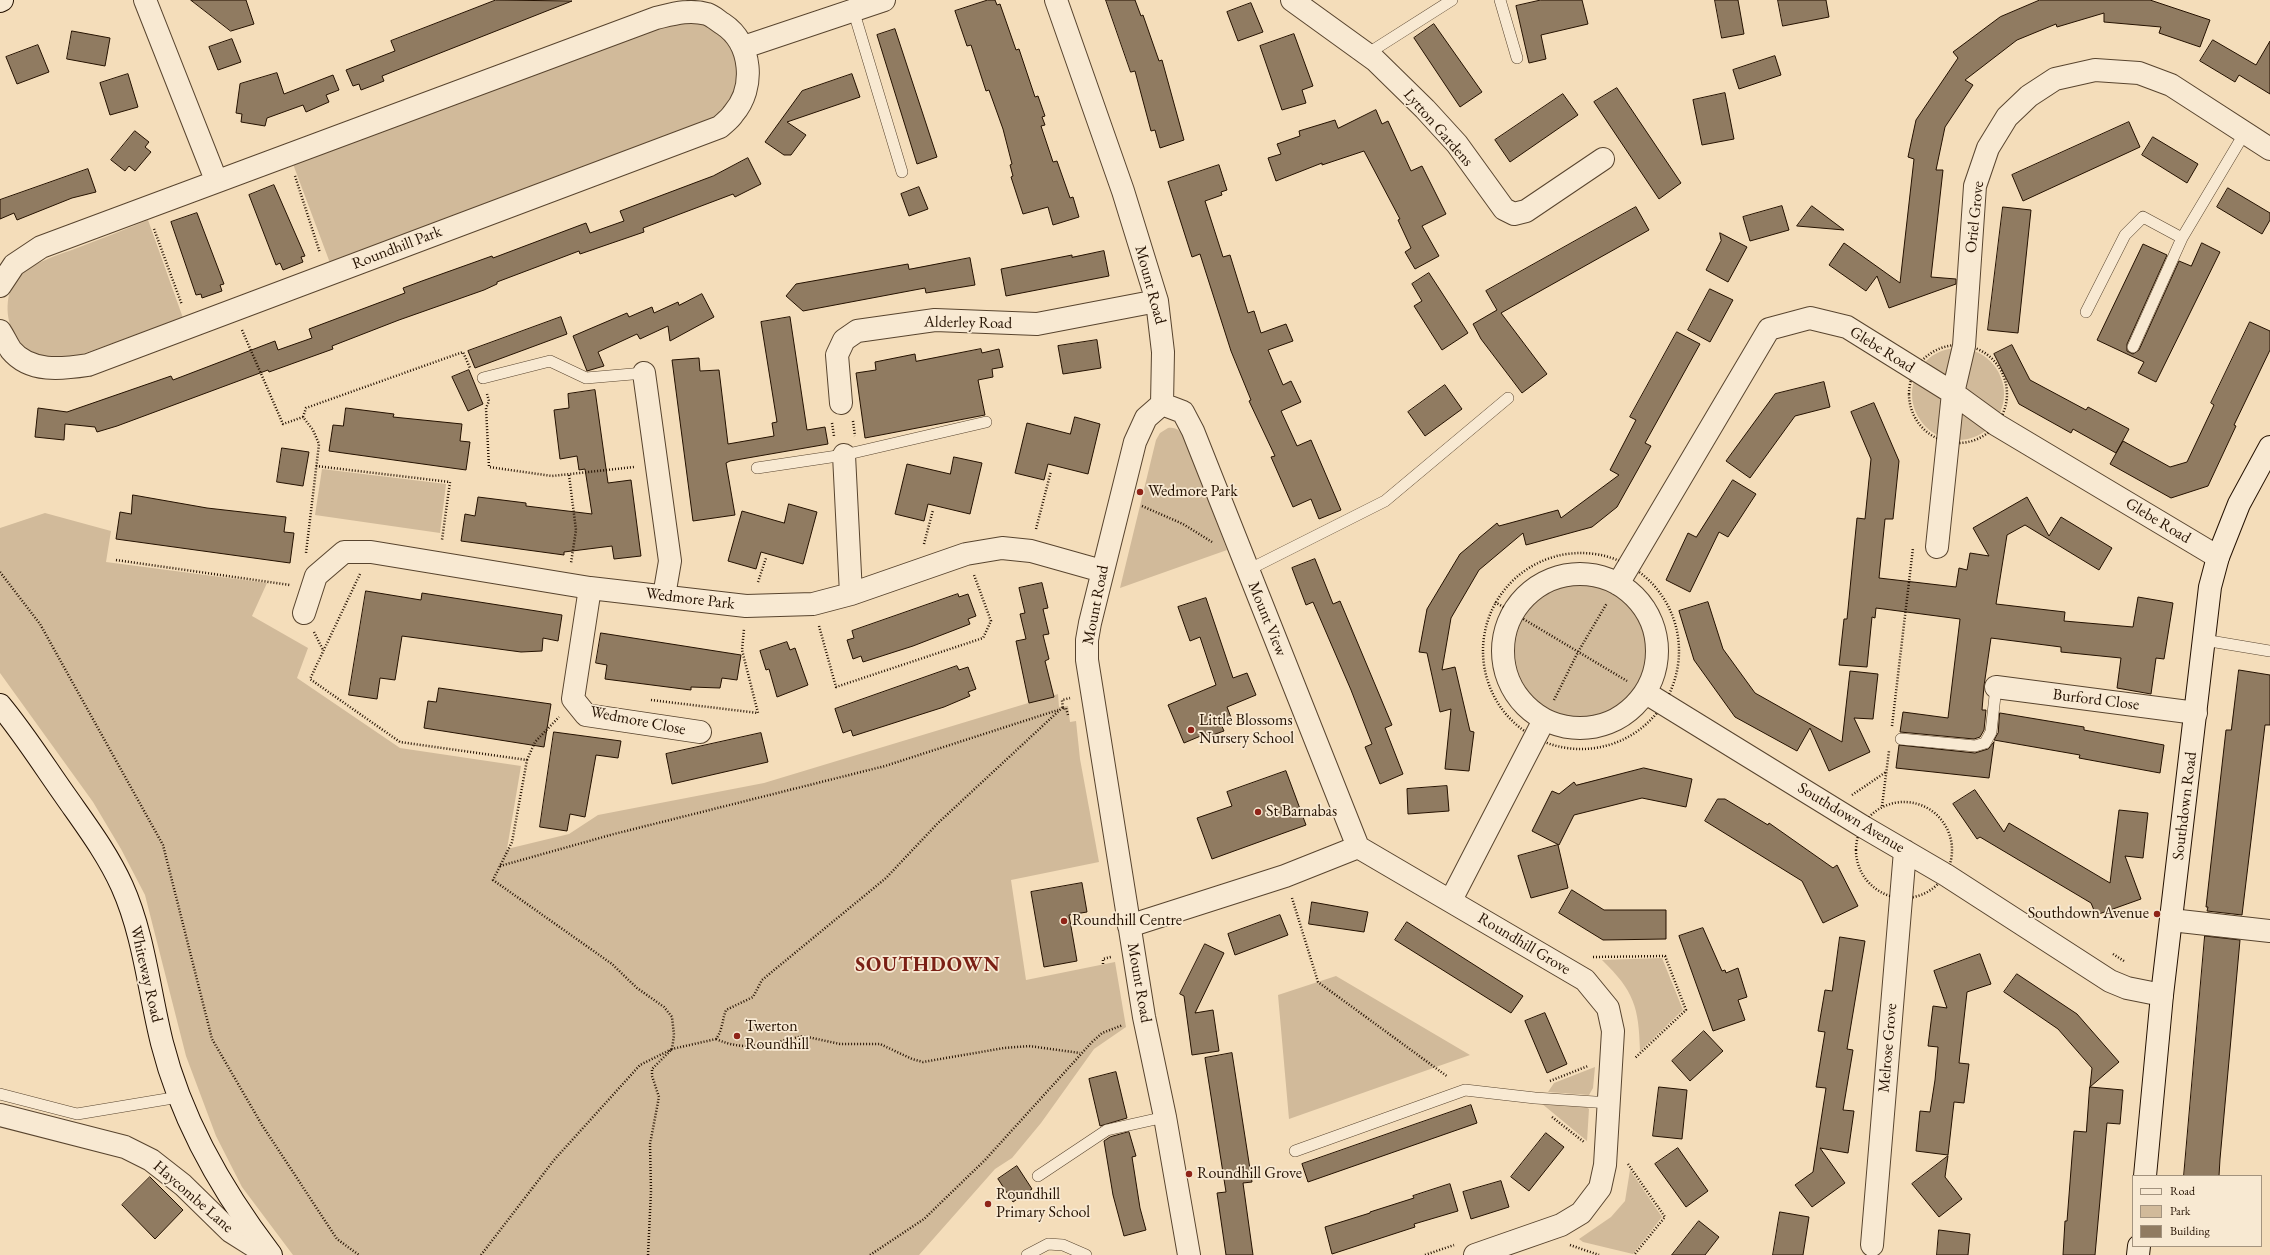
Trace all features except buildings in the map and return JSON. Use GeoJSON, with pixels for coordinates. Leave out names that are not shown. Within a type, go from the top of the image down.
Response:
{"type":"FeatureCollection","features":[{"type":"Feature","properties":{"kind":"street"},"geometry":{"type":"LineString","coordinates":[[145,0],[216,180]]}},
{"type":"Feature","properties":{"kind":"street"},"geometry":{"type":"LineString","coordinates":[[744,47],[852,5],[884,0]]}},
{"type":"Feature","properties":{"kind":"street","name":"Mount Road"},"geometry":{"type":"LineString","coordinates":[[1056,0],[1123,191],[1157,301],[1164,352],[1162,404],[1146,418],[1135,442],[1102,571],[1087,640],[1087,660],[1144,1017],[1165,1117],[1189,1255]]}},
{"type":"Feature","properties":{"kind":"street","name":"Lytton Gardens"},"geometry":{"type":"LineString","coordinates":[[1292,0],[1367,54],[1425,109],[1457,144],[1504,209],[1514,214],[1526,211],[1602,159]]}},
{"type":"Feature","properties":{"kind":"street","name":"Roundhill Park"},"geometry":{"type":"LineString","coordinates":[[0,286],[14,265],[41,247],[216,180],[656,18],[681,11],[708,14],[731,30],[744,47],[748,64],[742,98],[734,114],[720,127],[88,365],[64,369],[39,367],[20,358],[11,350],[0,331]]}},
{"type":"Feature","properties":{"kind":"street","name":"Oriel Grove"},"geometry":{"type":"LineString","coordinates":[[1937,547],[1953,393],[1964,346],[1975,186],[1988,148],[2007,117],[2029,96],[2055,79],[2095,70],[2139,73],[2171,85],[2244,134],[2270,149]]}},
{"type":"Feature","properties":{"kind":"street","name":"Alderley Road"},"geometry":{"type":"LineString","coordinates":[[841,402],[837,355],[844,340],[857,331],[935,320],[1038,324],[1157,301]]}},
{"type":"Feature","properties":{"kind":"street","name":"Glebe Road"},"geometry":{"type":"LineString","coordinates":[[1624,575],[1768,329],[1810,318],[1847,327],[1953,393],[1997,425],[2218,557]]}},
{"type":"Feature","properties":{"kind":"street"},"geometry":{"type":"LineString","coordinates":[[644,373],[670,561],[664,596]]}},
{"type":"Feature","properties":{"kind":"street","name":"Mount View"},"geometry":{"type":"LineString","coordinates":[[1162,404],[1183,412],[1193,431],[1358,847]]}},
{"type":"Feature","properties":{"kind":"street","name":"Southdown Road"},"geometry":{"type":"LineString","coordinates":[[2145,1175],[2162,995],[2210,587],[2218,557],[2239,504],[2270,447]]}},
{"type":"Feature","properties":{"kind":"street"},"geometry":{"type":"LineString","coordinates":[[846,454],[851,594]]}},
{"type":"Feature","properties":{"kind":"street","name":"Wedmore Park"},"geometry":{"type":"LineString","coordinates":[[316,576],[344,552],[371,552],[590,588],[746,606],[813,604],[851,594],[966,554],[1002,548],[1031,551],[1102,571]]}},
{"type":"Feature","properties":{"kind":"street"},"geometry":{"type":"LineString","coordinates":[[1571,574],[1600,576],[1624,575],[1651,619],[1658,649],[1655,698],[1638,704],[1611,723],[1589,728],[1539,729],[1509,682],[1504,664],[1506,630],[1518,605],[1529,594],[1555,578],[1571,574]]}},
{"type":"Feature","properties":{"kind":"street"},"geometry":{"type":"LineString","coordinates":[[304,614],[316,576]]}},
{"type":"Feature","properties":{"kind":"street","name":"Wedmore Close"},"geometry":{"type":"LineString","coordinates":[[590,588],[573,699],[586,715],[700,732]]}},
{"type":"Feature","properties":{"kind":"street","name":"Burford Close"},"geometry":{"type":"LineString","coordinates":[[1996,687],[2196,714]]}},
{"type":"Feature","properties":{"kind":"street","name":"Southdown Avenue"},"geometry":{"type":"LineString","coordinates":[[1655,698],[1946,875],[2110,981],[2127,988],[2162,995]]}},
{"type":"Feature","properties":{"kind":"street","name":"Whiteway Road"},"geometry":{"type":"LineString","coordinates":[[0,704],[17,726],[104,853],[122,886],[137,930],[163,1044],[179,1097],[206,1157],[238,1212],[270,1255]]}},
{"type":"Feature","properties":{"kind":"street"},"geometry":{"type":"LineString","coordinates":[[1451,900],[1539,729]]}},
{"type":"Feature","properties":{"kind":"street"},"geometry":{"type":"LineString","coordinates":[[1129,926],[1285,876],[1358,847]]}},
{"type":"Feature","properties":{"kind":"street","name":"Roundhill Grove"},"geometry":{"type":"LineString","coordinates":[[1358,847],[1451,900],[1585,980],[1608,1008],[1613,1031],[1610,1103],[1605,1165],[1600,1188],[1581,1213],[1561,1225],[1468,1249]]}},
{"type":"Feature","properties":{"kind":"street","name":"Melrose Grove"},"geometry":{"type":"LineString","coordinates":[[1872,1245],[1905,851]]}},
{"type":"Feature","properties":{"kind":"street"},"geometry":{"type":"LineString","coordinates":[[2171,920],[2270,931]]}},
{"type":"Feature","properties":{"kind":"street","name":"Haycombe Lane"},"geometry":{"type":"LineString","coordinates":[[0,1115],[125,1147],[151,1160],[183,1185],[230,1231],[270,1255]]}},
{"type":"Feature","properties":{"kind":"lane"},"geometry":{"type":"LineString","coordinates":[[1367,54],[1452,0]]}},
{"type":"Feature","properties":{"kind":"lane"},"geometry":{"type":"LineString","coordinates":[[1500,0],[1517,58]]}},
{"type":"Feature","properties":{"kind":"lane"},"geometry":{"type":"LineString","coordinates":[[852,5],[902,172]]}},
{"type":"Feature","properties":{"kind":"lane"},"geometry":{"type":"LineString","coordinates":[[2133,346],[2182,238],[2244,134]]}},
{"type":"Feature","properties":{"kind":"lane"},"geometry":{"type":"LineString","coordinates":[[2086,312],[2125,235],[2143,217],[2182,238]]}},
{"type":"Feature","properties":{"kind":"lane"},"geometry":{"type":"LineString","coordinates":[[483,378],[550,361],[586,378],[644,373]]}},
{"type":"Feature","properties":{"kind":"lane"},"geometry":{"type":"LineString","coordinates":[[1246,565],[1385,501],[1508,398]]}},
{"type":"Feature","properties":{"kind":"lane"},"geometry":{"type":"LineString","coordinates":[[756,468],[846,454],[986,422]]}},
{"type":"Feature","properties":{"kind":"lane"},"geometry":{"type":"LineString","coordinates":[[2204,640],[2270,651]]}},
{"type":"Feature","properties":{"kind":"lane"},"geometry":{"type":"LineString","coordinates":[[1901,740],[1975,746],[1985,743],[1991,732],[1996,687]]}},
{"type":"Feature","properties":{"kind":"lane"},"geometry":{"type":"LineString","coordinates":[[1295,1151],[1465,1090],[1535,1098],[1610,1103]]}},
{"type":"Feature","properties":{"kind":"lane"},"geometry":{"type":"LineString","coordinates":[[0,1094],[77,1114],[179,1097]]}},
{"type":"Feature","properties":{"kind":"lane"},"geometry":{"type":"LineString","coordinates":[[1038,1176],[1107,1130],[1165,1117]]}},
{"type":"Feature","properties":{"kind":"lane"},"geometry":{"type":"LineString","coordinates":[[1027,1255],[1048,1244],[1063,1245],[1086,1255]]}},
{"type":"Feature","properties":{"kind":"path"},"geometry":{"type":"LineString","coordinates":[[288,154],[327,274]]}},
{"type":"Feature","properties":{"kind":"path"},"geometry":{"type":"LineString","coordinates":[[146,208],[190,326]]}},
{"type":"Feature","properties":{"kind":"path"},"geometry":{"type":"LineString","coordinates":[[241,328],[283,424],[303,417]]}},
{"type":"Feature","properties":{"kind":"path"},"geometry":{"type":"LineString","coordinates":[[303,417],[306,408],[463,352],[472,372],[483,378],[489,400],[486,408],[489,467],[552,476],[656,464]]}},
{"type":"Feature","properties":{"kind":"path"},"geometry":{"type":"LineString","coordinates":[[841,402],[852,412],[846,454],[831,417],[841,402]]}},
{"type":"Feature","properties":{"kind":"path"},"geometry":{"type":"LineString","coordinates":[[116,560],[290,585],[316,576],[306,561],[319,444],[313,430],[303,417]]}},
{"type":"Feature","properties":{"kind":"path"},"geometry":{"type":"LineString","coordinates":[[316,466],[450,482],[439,562]]}},
{"type":"Feature","properties":{"kind":"path"},"geometry":{"type":"LineString","coordinates":[[1031,551],[1051,471]]}},
{"type":"Feature","properties":{"kind":"path"},"geometry":{"type":"LineString","coordinates":[[568,584],[576,530],[569,475]]}},
{"type":"Feature","properties":{"kind":"path"},"geometry":{"type":"LineString","coordinates":[[1136,503],[1183,524],[1193,532],[1246,565]]}},
{"type":"Feature","properties":{"kind":"path"},"geometry":{"type":"LineString","coordinates":[[917,572],[933,510]]}},
{"type":"Feature","properties":{"kind":"path"},"geometry":{"type":"LineString","coordinates":[[1891,733],[1913,545],[1937,547]]}},
{"type":"Feature","properties":{"kind":"path"},"geometry":{"type":"LineString","coordinates":[[371,552],[310,679],[400,742],[527,760]]}},
{"type":"Feature","properties":{"kind":"path"},"geometry":{"type":"LineString","coordinates":[[1539,729],[1578,652],[1624,575],[1621,561],[1593,553],[1564,554],[1536,563],[1513,579],[1495,602],[1484,631],[1483,663],[1491,693],[1509,719],[1539,729],[1562,748],[1592,749],[1620,741],[1645,726],[1655,698],[1674,682],[1679,653],[1676,624],[1664,598],[1645,576],[1624,575]]}},
{"type":"Feature","properties":{"kind":"path"},"geometry":{"type":"LineString","coordinates":[[813,604],[836,687],[983,638],[991,621],[966,554]]}},
{"type":"Feature","properties":{"kind":"path"},"geometry":{"type":"LineString","coordinates":[[0,572],[40,624],[163,845],[212,1039],[262,1125],[337,1239],[359,1255]]}},
{"type":"Feature","properties":{"kind":"path"},"geometry":{"type":"LineString","coordinates":[[1495,602],[1655,698]]}},
{"type":"Feature","properties":{"kind":"path"},"geometry":{"type":"LineString","coordinates":[[650,700],[758,713],[742,650],[746,606]]}},
{"type":"Feature","properties":{"kind":"path"},"geometry":{"type":"LineString","coordinates":[[573,699],[551,726],[534,742],[527,760],[512,842],[493,880],[612,964],[637,988],[664,1007],[672,1017],[674,1035],[672,1049],[652,1069],[652,1076],[660,1098],[650,1144],[651,1191],[648,1255]]}},
{"type":"Feature","properties":{"kind":"path"},"geometry":{"type":"LineString","coordinates":[[716,1039],[722,1030],[722,1020],[726,1010],[753,997],[762,980],[886,878],[938,823],[1063,707]]}},
{"type":"Feature","properties":{"kind":"path"},"geometry":{"type":"LineString","coordinates":[[500,867],[614,834],[885,766],[1060,710]]}},
{"type":"Feature","properties":{"kind":"path"},"geometry":{"type":"LineString","coordinates":[[1882,806],[1889,749]]}},
{"type":"Feature","properties":{"kind":"path"},"geometry":{"type":"LineString","coordinates":[[1850,796],[1886,772]]}},
{"type":"Feature","properties":{"kind":"path"},"geometry":{"type":"LineString","coordinates":[[1285,876],[1318,982],[1465,1090]]}},
{"type":"Feature","properties":{"kind":"path"},"geometry":{"type":"LineString","coordinates":[[1587,957],[1665,956],[1686,1010],[1635,1058]]}},
{"type":"Feature","properties":{"kind":"path"},"geometry":{"type":"LineString","coordinates":[[870,1255],[929,1214],[985,1160],[1080,1053],[1102,1033],[1118,1027]]}},
{"type":"Feature","properties":{"kind":"path"},"geometry":{"type":"LineString","coordinates":[[481,1255],[554,1160],[640,1065],[672,1049],[716,1039],[731,1046],[755,1046],[803,1036],[810,1036],[840,1044],[880,1044],[912,1059],[923,1062],[1004,1048],[1029,1046],[1080,1053]]}},
{"type":"Feature","properties":{"kind":"path"},"geometry":{"type":"LineString","coordinates":[[1626,1161],[1665,1217],[1634,1255]]}},
{"type":"Feature","properties":{"kind":"path"},"geometry":{"type":"LineString","coordinates":[[1425,1255],[1468,1249]]}},
{"type":"Feature","properties":{"kind":"green space"},"geometry":{"type":"Polygon","coordinates":[[[673,20],[699,23],[713,28],[722,35],[734,54],[737,65],[737,76],[736,87],[732,98],[723,109],[706,123],[330,263],[293,164],[673,20]]]}},
{"type":"Feature","properties":{"kind":"green space"},"geometry":{"type":"Polygon","coordinates":[[[148,220],[183,318],[71,358],[38,354],[25,347],[19,341],[11,327],[9,320],[8,298],[13,284],[23,273],[45,260],[148,220]]]}},
{"type":"Feature","properties":{"kind":"green space"},"geometry":{"type":"Polygon","coordinates":[[[1958,348],[1976,351],[1991,361],[2001,376],[2004,394],[2001,412],[1991,427],[1976,437],[1958,440],[1940,437],[1925,427],[1915,412],[1912,394],[1915,376],[1925,361],[1940,351],[1958,348]]]}},
{"type":"Feature","properties":{"kind":"green space"},"geometry":{"type":"Polygon","coordinates":[[[1168,428],[1178,430],[1185,438],[1227,550],[1120,588],[1156,440],[1160,433],[1168,428]]]}},
{"type":"Feature","properties":{"kind":"green space"},"geometry":{"type":"Polygon","coordinates":[[[322,469],[446,484],[440,533],[315,515],[322,469]]]}},
{"type":"Feature","properties":{"kind":"green space"},"geometry":{"type":"Polygon","coordinates":[[[45,513],[111,531],[106,562],[267,583],[252,616],[308,648],[297,678],[400,748],[521,766],[507,849],[569,834],[598,815],[764,783],[1058,694],[1059,707],[1068,706],[1070,722],[1076,721],[1080,759],[1099,862],[1011,880],[1026,980],[1115,962],[1126,1027],[1094,1049],[1041,1123],[1012,1158],[995,1169],[919,1255],[293,1255],[242,1187],[216,1136],[186,1056],[145,895],[121,849],[93,802],[0,673],[0,528],[45,513]]]}},
{"type":"Feature","properties":{"kind":"green space"},"geometry":{"type":"Polygon","coordinates":[[[1581,585],[1606,590],[1623,600],[1632,609],[1642,626],[1647,651],[1642,676],[1632,693],[1623,702],[1606,712],[1581,717],[1556,712],[1539,702],[1530,693],[1520,676],[1515,651],[1520,626],[1530,609],[1539,600],[1556,590],[1581,585]]]}},
{"type":"Feature","properties":{"kind":"green space"},"geometry":{"type":"Polygon","coordinates":[[[1662,958],[1683,1010],[1640,1051],[1638,1023],[1633,1001],[1621,981],[1602,960],[1662,958]]]}},
{"type":"Feature","properties":{"kind":"green space"},"geometry":{"type":"Polygon","coordinates":[[[1336,976],[1470,1055],[1289,1119],[1278,995],[1336,976]]]}},
{"type":"Feature","properties":{"kind":"green space"},"geometry":{"type":"Polygon","coordinates":[[[1595,1067],[1593,1088],[1589,1095],[1548,1092],[1554,1083],[1595,1067]]]}},
{"type":"Feature","properties":{"kind":"green space"},"geometry":{"type":"Polygon","coordinates":[[[1541,1103],[1585,1106],[1589,1109],[1587,1141],[1541,1103]]]}},
{"type":"Feature","properties":{"kind":"green space"},"geometry":{"type":"Polygon","coordinates":[[[1630,1170],[1662,1217],[1633,1254],[1583,1242],[1579,1239],[1611,1217],[1625,1201],[1630,1170]]]}},
{"type":"Feature","properties":{"kind":"place","name":"Wedmore Park"},"geometry":{"type":"Point","coordinates":[1140,492]}},
{"type":"Feature","properties":{"kind":"place","name":"Little Blossoms Nursery School"},"geometry":{"type":"Point","coordinates":[1191,730]}},
{"type":"Feature","properties":{"kind":"place","name":"St Barnabas"},"geometry":{"type":"Point","coordinates":[1258,812]}},
{"type":"Feature","properties":{"kind":"place","name":"Southdown Avenue"},"geometry":{"type":"Point","coordinates":[2157,914]}},
{"type":"Feature","properties":{"kind":"place","name":"Roundhill Centre"},"geometry":{"type":"Point","coordinates":[1064,921]}},
{"type":"Feature","properties":{"kind":"place","name":"Twerton Roundhill"},"geometry":{"type":"Point","coordinates":[737,1036]}},
{"type":"Feature","properties":{"kind":"place","name":"Roundhill Grove"},"geometry":{"type":"Point","coordinates":[1189,1174]}},
{"type":"Feature","properties":{"kind":"place","name":"Roundhill Primary School"},"geometry":{"type":"Point","coordinates":[988,1204]}},
{"type":"Feature","properties":{"kind":"district","name":"SOUTHDOWN"},"geometry":{"type":"Point","coordinates":[928,966]}}]}
